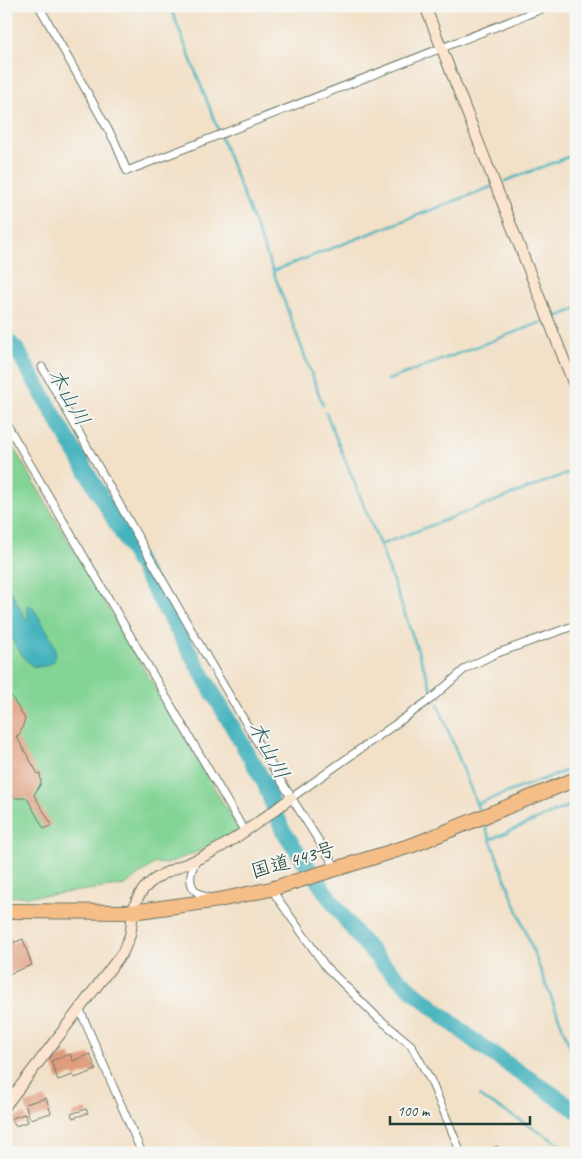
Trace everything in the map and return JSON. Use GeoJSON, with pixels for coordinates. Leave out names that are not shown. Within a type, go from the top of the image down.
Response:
{"type":"FeatureCollection","features":[{"type":"Feature","properties":{"kind":"highway","name":"国道443号"},"geometry":{"type":"LineString","coordinates":[[6,911],[132,912],[219,900],[275,888],[413,845],[576,780]]}},
{"type":"Feature","properties":{"kind":"street"},"geometry":{"type":"LineString","coordinates":[[39,6],[115,142],[128,171],[550,6]]}},
{"type":"Feature","properties":{"kind":"street"},"geometry":{"type":"LineString","coordinates":[[425,6],[576,390]]}},
{"type":"Feature","properties":{"kind":"street"},"geometry":{"type":"LineString","coordinates":[[42,367],[291,798],[338,869]]}},
{"type":"Feature","properties":{"kind":"street"},"geometry":{"type":"LineString","coordinates":[[6,423],[247,831]]}},
{"type":"Feature","properties":{"kind":"street"},"geometry":{"type":"LineString","coordinates":[[6,1105],[123,952],[130,934],[132,912],[139,894],[154,879],[196,860],[247,831],[430,700],[466,668],[494,654],[576,625]]}},
{"type":"Feature","properties":{"kind":"street"},"geometry":{"type":"LineString","coordinates":[[196,860],[191,869],[192,887],[196,892],[219,900]]}},
{"type":"Feature","properties":{"kind":"street"},"geometry":{"type":"LineString","coordinates":[[275,888],[326,967],[377,1017],[411,1045],[431,1082],[461,1153]]}},
{"type":"Feature","properties":{"kind":"street"},"geometry":{"type":"LineString","coordinates":[[80,1010],[142,1153]]}},
{"type":"Feature","properties":{"kind":"green space"},"geometry":{"type":"Polygon","coordinates":[[[6,435],[239,830],[199,851],[167,864],[155,863],[125,885],[50,895],[6,897],[6,435]]]}},
{"type":"Feature","properties":{"kind":"water"},"geometry":{"type":"Polygon","coordinates":[[[6,588],[11,592],[26,619],[29,618],[26,608],[29,605],[44,625],[54,646],[55,655],[53,662],[46,666],[32,666],[22,655],[6,630],[6,588]]]}},
{"type":"Feature","properties":{"kind":"building"},"geometry":{"type":"Polygon","coordinates":[[[6,688],[25,719],[20,734],[16,736],[38,774],[40,773],[41,783],[34,795],[52,825],[44,829],[27,798],[16,798],[9,794],[6,796],[6,688]]]}},
{"type":"Feature","properties":{"kind":"building"},"geometry":{"type":"Polygon","coordinates":[[[10,936],[13,943],[23,939],[32,965],[6,975],[6,937],[10,936]]]}},
{"type":"Feature","properties":{"kind":"building"},"geometry":{"type":"Polygon","coordinates":[[[70,1054],[73,1061],[90,1054],[96,1070],[75,1078],[73,1075],[58,1080],[51,1061],[70,1054]]]}},
{"type":"Feature","properties":{"kind":"building"},"geometry":{"type":"Polygon","coordinates":[[[46,1098],[51,1113],[30,1119],[25,1104],[46,1098]]]}},
{"type":"Feature","properties":{"kind":"building"},"geometry":{"type":"Polygon","coordinates":[[[86,1109],[88,1113],[73,1118],[71,1114],[86,1109]]]}},
{"type":"Feature","properties":{"kind":"building"},"geometry":{"type":"Polygon","coordinates":[[[25,1114],[28,1122],[15,1126],[12,1118],[25,1114]]]}},
{"type":"Feature","properties":{"kind":"building"},"geometry":{"type":"Polygon","coordinates":[[[498,1146],[501,1153],[482,1153],[498,1146]]]}},
{"type":"Feature","properties":{"kind":"waterway"},"geometry":{"type":"LineString","coordinates":[[170,6],[323,405]]}},
{"type":"Feature","properties":{"kind":"waterway"},"geometry":{"type":"LineString","coordinates":[[505,181],[576,154]]}},
{"type":"Feature","properties":{"kind":"waterway"},"geometry":{"type":"LineString","coordinates":[[273,271],[491,187]]}},
{"type":"Feature","properties":{"kind":"waterway"},"geometry":{"type":"LineString","coordinates":[[554,318],[576,309]]}},
{"type":"Feature","properties":{"kind":"waterway"},"geometry":{"type":"LineString","coordinates":[[388,380],[542,322]]}},
{"type":"Feature","properties":{"kind":"waterway","name":"木山川"},"geometry":{"type":"LineString","coordinates":[[6,339],[17,350],[264,782],[282,829],[328,896],[357,935],[382,963],[413,991],[478,1044],[576,1110]]}},
{"type":"Feature","properties":{"kind":"waterway"},"geometry":{"type":"LineString","coordinates":[[326,413],[380,545],[432,690]]}},
{"type":"Feature","properties":{"kind":"waterway"},"geometry":{"type":"LineString","coordinates":[[380,545],[576,470]]}},
{"type":"Feature","properties":{"kind":"waterway"},"geometry":{"type":"LineString","coordinates":[[438,704],[480,813]]}},
{"type":"Feature","properties":{"kind":"waterway"},"geometry":{"type":"LineString","coordinates":[[476,804],[576,767]]}},
{"type":"Feature","properties":{"kind":"waterway"},"geometry":{"type":"LineString","coordinates":[[491,839],[576,803]]}},
{"type":"Feature","properties":{"kind":"waterway"},"geometry":{"type":"LineString","coordinates":[[483,821],[576,1062]]}},
{"type":"Feature","properties":{"kind":"waterway"},"geometry":{"type":"LineString","coordinates":[[479,1096],[575,1153]]}}]}
